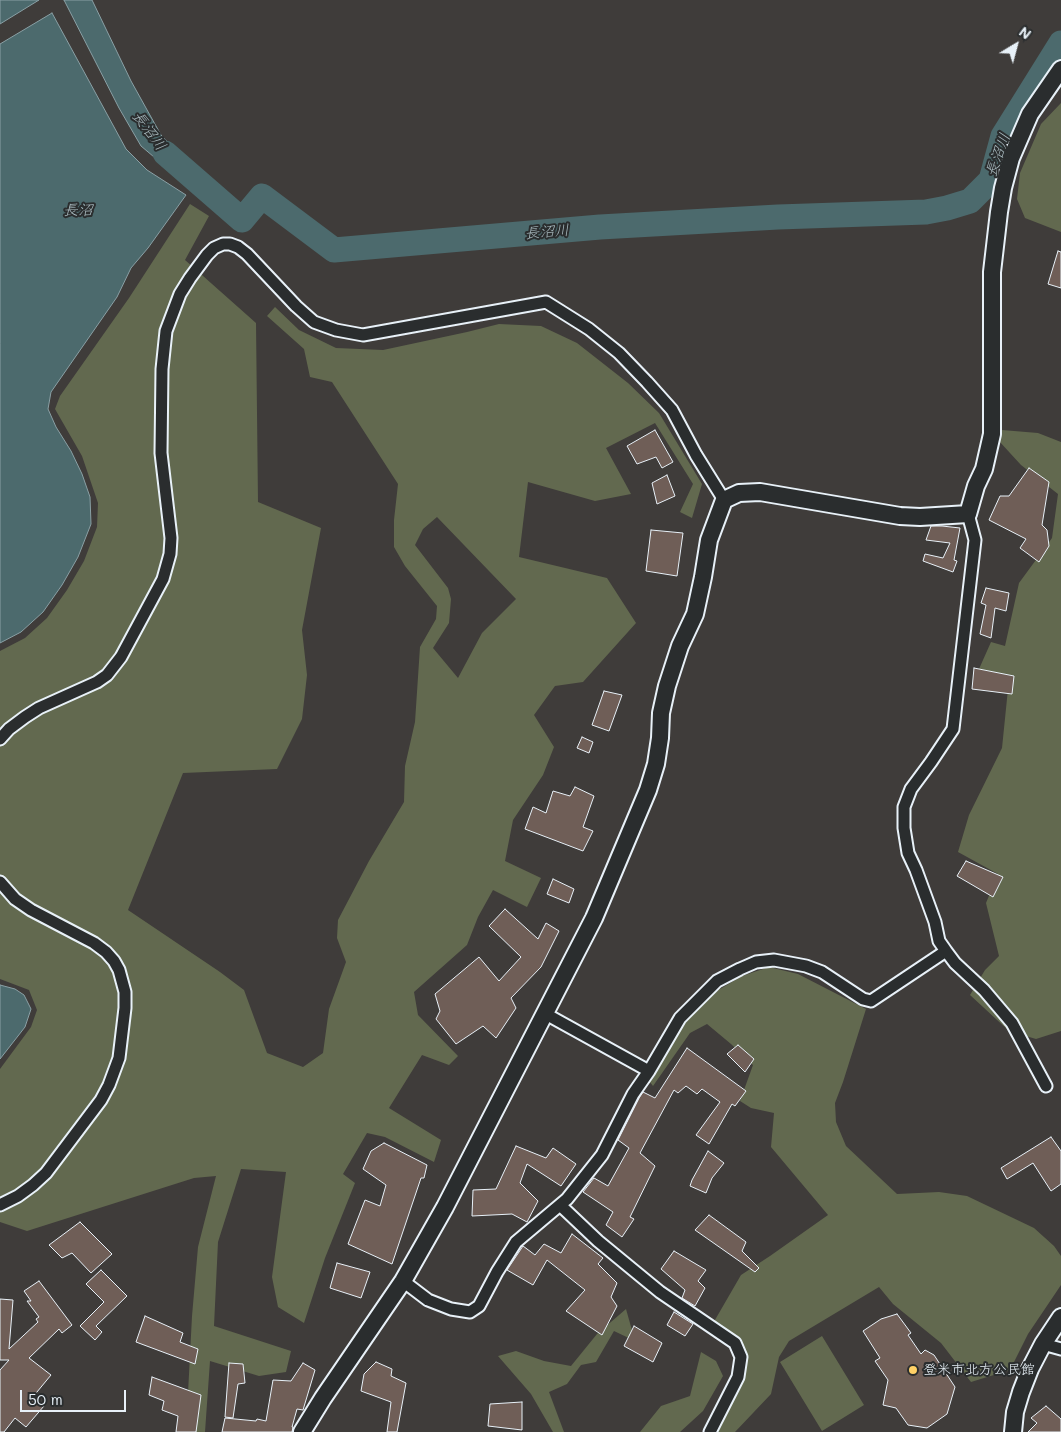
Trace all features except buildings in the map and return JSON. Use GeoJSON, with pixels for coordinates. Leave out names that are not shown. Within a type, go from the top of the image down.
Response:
{"type":"FeatureCollection","features":[{"type":"Feature","properties":{"kind":"street"},"geometry":{"type":"LineString","coordinates":[[1046,1086],[1012,1022],[984,990],[956,963],[939,941],[935,922],[908,853],[904,828],[904,807],[911,790],[953,729],[975,540],[968,514],[976,486],[984,469],[992,434],[992,272],[1003,188],[1011,158],[1030,114],[1061,69]]}},
{"type":"Feature","properties":{"kind":"street"},"geometry":{"type":"LineString","coordinates":[[0,739],[25,716],[96,682],[106,675],[121,657],[163,579],[170,554],[171,538],[161,453],[162,368],[166,331],[180,294],[190,278],[207,255],[214,248],[223,244],[230,244],[247,254],[296,306],[314,322],[336,330],[362,334],[546,302],[589,329],[619,353],[660,396],[672,410],[696,455],[724,500]]}},
{"type":"Feature","properties":{"kind":"street"},"geometry":{"type":"LineString","coordinates":[[302,1432],[403,1281],[445,1207],[594,918],[648,790],[656,764],[661,713],[667,686],[680,646],[695,614],[709,540],[724,500],[740,492],[760,492],[900,516],[920,517],[968,514]]}},
{"type":"Feature","properties":{"kind":"street"},"geometry":{"type":"LineString","coordinates":[[0,882],[15,899],[31,910],[94,943],[106,952],[119,970],[125,992],[119,1058],[102,1100],[39,1179],[18,1196],[0,1205]]}},
{"type":"Feature","properties":{"kind":"street"},"geometry":{"type":"LineString","coordinates":[[403,1281],[428,1300],[452,1309],[470,1312],[480,1306],[497,1272],[516,1242],[567,1199],[602,1155],[633,1094],[649,1071],[680,1018],[717,981],[740,968],[756,962],[774,960],[806,966],[822,972],[863,999],[871,1000],[946,951]]}},
{"type":"Feature","properties":{"kind":"street"},"geometry":{"type":"LineString","coordinates":[[544,1013],[649,1071]]}},
{"type":"Feature","properties":{"kind":"street"},"geometry":{"type":"LineString","coordinates":[[560,1206],[598,1241],[660,1292],[735,1343],[741,1357],[738,1377],[710,1432]]}},
{"type":"Feature","properties":{"kind":"street"},"geometry":{"type":"LineString","coordinates":[[1013,1432],[1015,1412],[1030,1369],[1043,1344],[1061,1317]]}},
{"type":"Feature","properties":{"kind":"street"},"geometry":{"type":"LineString","coordinates":[[1043,1344],[1061,1349]]}},
{"type":"Feature","properties":{"kind":"green space"},"geometry":{"type":"Polygon","coordinates":[[[1061,103],[1061,232],[1025,218],[1017,199],[1020,173],[1041,124],[1061,103]]]}},
{"type":"Feature","properties":{"kind":"green space"},"geometry":{"type":"Polygon","coordinates":[[[190,204],[209,216],[185,260],[256,323],[258,502],[321,528],[302,630],[307,675],[302,719],[277,769],[183,773],[128,910],[244,990],[267,1053],[303,1067],[323,1053],[329,1009],[346,962],[337,938],[338,920],[369,861],[404,802],[405,766],[415,722],[420,647],[436,619],[437,606],[405,566],[394,547],[394,520],[398,484],[332,382],[310,377],[304,349],[267,316],[275,307],[299,330],[336,348],[383,350],[499,324],[541,326],[577,343],[628,383],[659,413],[702,484],[692,518],[680,512],[693,484],[655,423],[606,448],[631,494],[595,501],[528,482],[519,557],[607,578],[636,623],[583,682],[555,686],[534,715],[554,747],[543,775],[513,820],[505,861],[541,878],[527,907],[493,890],[478,917],[467,945],[414,992],[418,1015],[458,1056],[449,1065],[422,1055],[389,1108],[441,1140],[434,1162],[385,1137],[367,1133],[343,1174],[355,1183],[325,1258],[304,1323],[278,1307],[272,1277],[286,1172],[241,1169],[218,1242],[214,1326],[291,1351],[286,1372],[259,1376],[210,1361],[205,1432],[186,1432],[192,1316],[198,1247],[216,1176],[194,1178],[27,1231],[0,1222],[0,1069],[31,1027],[37,1010],[29,990],[0,979],[0,651],[25,638],[47,618],[67,590],[84,561],[97,527],[98,503],[82,456],[55,409],[60,396],[129,298],[190,204]],[[437,517],[423,529],[415,545],[448,588],[451,599],[449,623],[433,648],[458,678],[482,633],[516,599],[437,517]]]}},
{"type":"Feature","properties":{"kind":"green space"},"geometry":{"type":"Polygon","coordinates":[[[1002,430],[1038,433],[1061,442],[1061,1031],[1036,1039],[1009,1031],[970,995],[985,970],[999,956],[986,903],[998,874],[958,852],[969,815],[1002,748],[1009,679],[979,669],[991,642],[1005,646],[1019,583],[1052,538],[1058,494],[1021,465],[999,441],[1002,430]]]}},
{"type":"Feature","properties":{"kind":"green space"},"geometry":{"type":"Polygon","coordinates":[[[769,967],[798,974],[866,1009],[835,1103],[836,1122],[846,1146],[897,1194],[939,1192],[967,1196],[1034,1228],[1054,1246],[1061,1256],[1061,1285],[1028,1334],[1010,1370],[971,1382],[941,1343],[893,1304],[879,1287],[789,1341],[779,1357],[771,1394],[735,1432],[717,1432],[740,1389],[743,1368],[733,1350],[708,1332],[741,1275],[828,1215],[771,1147],[774,1113],[751,1108],[740,1101],[753,1065],[707,1024],[690,1033],[653,1086],[641,1071],[672,1028],[715,992],[742,976],[769,967]]]}},
{"type":"Feature","properties":{"kind":"green space"},"geometry":{"type":"Polygon","coordinates":[[[626,1309],[635,1341],[614,1331],[596,1362],[581,1365],[567,1384],[549,1392],[564,1432],[553,1432],[531,1394],[498,1356],[516,1351],[544,1361],[571,1366],[597,1334],[626,1309]]]}},
{"type":"Feature","properties":{"kind":"green space"},"geometry":{"type":"Polygon","coordinates":[[[822,1336],[864,1405],[822,1431],[780,1362],[822,1336]]]}},
{"type":"Feature","properties":{"kind":"green space"},"geometry":{"type":"Polygon","coordinates":[[[701,1352],[716,1361],[723,1376],[703,1411],[680,1432],[640,1432],[661,1406],[690,1396],[701,1352]]]}},
{"type":"Feature","properties":{"kind":"water"},"geometry":{"type":"Polygon","coordinates":[[[0,0],[39,0],[0,24],[0,0]]]}},
{"type":"Feature","properties":{"kind":"water"},"geometry":{"type":"Polygon","coordinates":[[[64,0],[92,0],[131,81],[161,135],[195,172],[187,181],[141,146],[119,108],[64,0]]]}},
{"type":"Feature","properties":{"kind":"water","name":"長沼"},"geometry":{"type":"Polygon","coordinates":[[[52,13],[126,149],[147,170],[186,195],[148,248],[131,268],[117,297],[51,392],[48,409],[82,474],[90,497],[91,524],[78,557],[62,585],[43,612],[21,632],[0,643],[0,44],[52,13]]]}},
{"type":"Feature","properties":{"kind":"water"},"geometry":{"type":"Polygon","coordinates":[[[0,985],[15,989],[24,995],[31,1009],[25,1027],[0,1059],[0,985]]]}},
{"type":"Feature","properties":{"kind":"waterway","name":"長沼川"},"geometry":{"type":"LineString","coordinates":[[165,153],[242,220],[262,196],[334,250],[600,227],[778,217],[926,212],[970,201],[991,180],[1003,136],[1061,43]]}},
{"type":"Feature","properties":{"kind":"place","name":"登米市北方公民館"},"geometry":{"type":"Point","coordinates":[913,1370]}}]}
